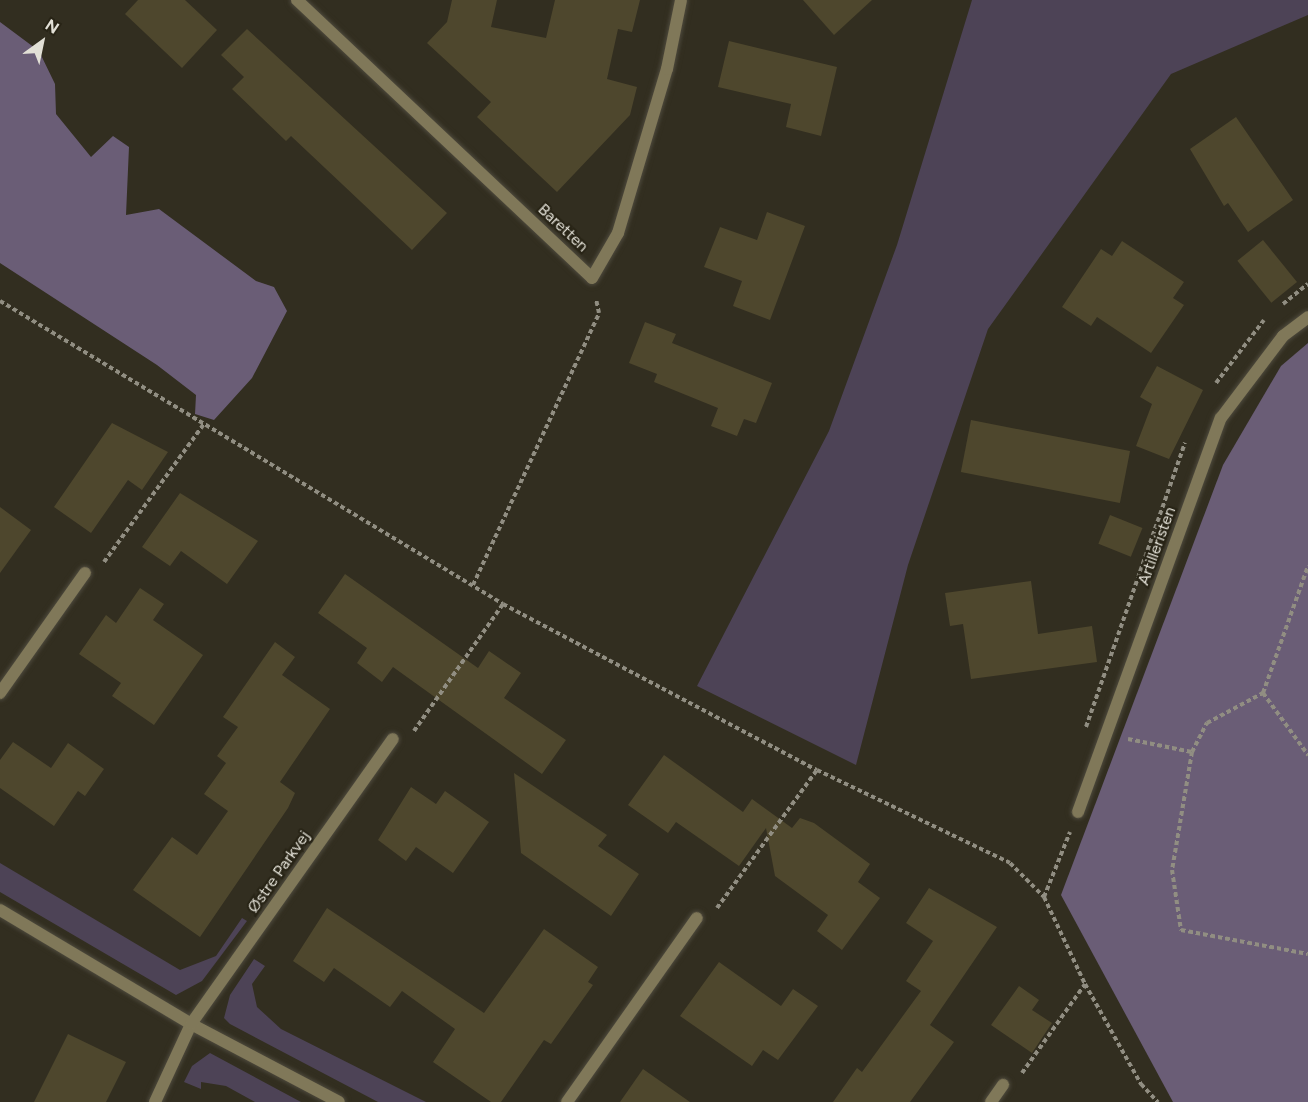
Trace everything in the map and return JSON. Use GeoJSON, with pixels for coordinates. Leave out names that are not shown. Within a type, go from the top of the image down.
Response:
{"type":"FeatureCollection","features":[{"type":"Feature","properties":{"kind":"street","name":"Baretten"},"geometry":{"type":"LineString","coordinates":[[297,0],[592,278],[618,232],[668,69],[681,0]]}},
{"type":"Feature","properties":{"kind":"street","name":"Artilleristen"},"geometry":{"type":"LineString","coordinates":[[1078,812],[1221,418],[1282,336],[1308,317]]}},
{"type":"Feature","properties":{"kind":"street"},"geometry":{"type":"LineString","coordinates":[[0,693],[85,573]]}},
{"type":"Feature","properties":{"kind":"street","name":"Østre Parkvej"},"geometry":{"type":"LineString","coordinates":[[155,1102],[191,1024],[393,739]]}},
{"type":"Feature","properties":{"kind":"street"},"geometry":{"type":"LineString","coordinates":[[0,910],[191,1024],[339,1102]]}},
{"type":"Feature","properties":{"kind":"street"},"geometry":{"type":"LineString","coordinates":[[567,1102],[697,918]]}},
{"type":"Feature","properties":{"kind":"street"},"geometry":{"type":"LineString","coordinates":[[991,1102],[1003,1085]]}},
{"type":"Feature","properties":{"kind":"path"},"geometry":{"type":"LineString","coordinates":[[473,585],[600,313],[592,278]]}},
{"type":"Feature","properties":{"kind":"path"},"geometry":{"type":"LineString","coordinates":[[0,301],[503,604],[817,770],[1010,863],[1044,897],[1085,984],[1141,1084],[1158,1102]]}},
{"type":"Feature","properties":{"kind":"path"},"geometry":{"type":"LineString","coordinates":[[85,573],[110,558],[204,424]]}},
{"type":"Feature","properties":{"kind":"path"},"geometry":{"type":"LineString","coordinates":[[1308,566],[1263,693],[1207,723],[1192,752],[1172,870],[1181,930],[1308,954]]}},
{"type":"Feature","properties":{"kind":"path"},"geometry":{"type":"LineString","coordinates":[[393,739],[417,730],[503,604]]}},
{"type":"Feature","properties":{"kind":"path"},"geometry":{"type":"LineString","coordinates":[[1263,693],[1308,755]]}},
{"type":"Feature","properties":{"kind":"path"},"geometry":{"type":"LineString","coordinates":[[1106,735],[1192,752]]}},
{"type":"Feature","properties":{"kind":"path"},"geometry":{"type":"LineString","coordinates":[[697,918],[722,906],[817,770]]}},
{"type":"Feature","properties":{"kind":"path"},"geometry":{"type":"LineString","coordinates":[[1044,897],[1078,812]]}},
{"type":"Feature","properties":{"kind":"path"},"geometry":{"type":"LineString","coordinates":[[1003,1085],[1026,1070],[1085,984]]}},
{"type":"Feature","properties":{"kind":"shaded area"},"geometry":{"type":"Polygon","coordinates":[[[972,0],[1308,0],[1308,15],[1171,74],[988,329],[908,565],[856,765],[697,686],[829,431],[897,245],[972,0]]]}},
{"type":"Feature","properties":{"kind":"shaded area"},"geometry":{"type":"Polygon","coordinates":[[[0,22],[39,51],[55,84],[56,114],[91,157],[113,136],[129,147],[126,215],[159,209],[256,281],[274,287],[287,311],[252,378],[214,420],[195,414],[196,395],[157,365],[0,263],[0,22]]]}},
{"type":"Feature","properties":{"kind":"shaded area"},"geometry":{"type":"Polygon","coordinates":[[[1308,343],[1308,1102],[1173,1102],[1061,895],[1223,465],[1281,366],[1308,343]]]}},
{"type":"Feature","properties":{"kind":"shaded area"},"geometry":{"type":"Polygon","coordinates":[[[0,863],[180,970],[216,956],[242,918],[247,921],[202,981],[176,995],[0,892],[0,863]]]}},
{"type":"Feature","properties":{"kind":"shaded area"},"geometry":{"type":"Polygon","coordinates":[[[254,959],[265,966],[252,984],[257,1007],[281,1029],[426,1102],[378,1102],[230,1024],[224,1018],[230,995],[254,959]]]}},
{"type":"Feature","properties":{"kind":"shaded area"},"geometry":{"type":"Polygon","coordinates":[[[210,1053],[301,1102],[255,1102],[226,1086],[201,1082],[201,1089],[184,1082],[192,1066],[210,1053]]]}},
{"type":"Feature","properties":{"kind":"building"},"geometry":{"type":"Polygon","coordinates":[[[138,0],[185,0],[217,30],[182,68],[125,14],[138,0]]]}},
{"type":"Feature","properties":{"kind":"building"},"geometry":{"type":"Polygon","coordinates":[[[452,0],[497,0],[491,27],[546,38],[555,0],[640,0],[632,32],[618,29],[607,79],[637,87],[630,115],[557,192],[477,117],[491,102],[427,43],[447,22],[452,0]]]}},
{"type":"Feature","properties":{"kind":"building"},"geometry":{"type":"Polygon","coordinates":[[[803,0],[872,0],[834,35],[803,0]]]}},
{"type":"Feature","properties":{"kind":"building"},"geometry":{"type":"Polygon","coordinates":[[[247,29],[447,213],[412,250],[291,136],[286,141],[232,89],[244,77],[221,55],[247,29]]]}},
{"type":"Feature","properties":{"kind":"building"},"geometry":{"type":"Polygon","coordinates":[[[729,41],[837,67],[821,136],[786,127],[791,104],[718,87],[729,41]]]}},
{"type":"Feature","properties":{"kind":"building"},"geometry":{"type":"Polygon","coordinates":[[[1236,117],[1293,200],[1248,232],[1228,203],[1224,206],[1190,149],[1236,117]]]}},
{"type":"Feature","properties":{"kind":"building"},"geometry":{"type":"Polygon","coordinates":[[[767,212],[805,226],[770,320],[733,306],[742,281],[704,267],[720,227],[757,240],[767,212]]]}},
{"type":"Feature","properties":{"kind":"building"},"geometry":{"type":"Polygon","coordinates":[[[1263,240],[1297,282],[1271,303],[1237,261],[1263,240]]]}},
{"type":"Feature","properties":{"kind":"building"},"geometry":{"type":"Polygon","coordinates":[[[1122,241],[1184,282],[1173,298],[1184,305],[1151,353],[1097,317],[1091,326],[1062,307],[1101,249],[1112,256],[1122,241]]]}},
{"type":"Feature","properties":{"kind":"building"},"geometry":{"type":"Polygon","coordinates":[[[645,322],[676,334],[672,343],[772,383],[756,423],[744,419],[737,436],[711,426],[718,408],[654,382],[657,374],[629,363],[645,322]]]}},
{"type":"Feature","properties":{"kind":"building"},"geometry":{"type":"Polygon","coordinates":[[[1157,366],[1203,390],[1169,459],[1136,446],[1152,404],[1140,397],[1157,366]]]}},
{"type":"Feature","properties":{"kind":"building"},"geometry":{"type":"Polygon","coordinates":[[[971,420],[1130,451],[1120,503],[961,472],[971,420]]]}},
{"type":"Feature","properties":{"kind":"building"},"geometry":{"type":"Polygon","coordinates":[[[112,423],[168,452],[142,490],[128,480],[91,533],[54,507],[112,423]]]}},
{"type":"Feature","properties":{"kind":"building"},"geometry":{"type":"Polygon","coordinates":[[[180,493],[258,541],[227,584],[181,551],[170,566],[142,547],[180,493]]]}},
{"type":"Feature","properties":{"kind":"building"},"geometry":{"type":"Polygon","coordinates":[[[0,507],[31,530],[0,573],[0,507]]]}},
{"type":"Feature","properties":{"kind":"building"},"geometry":{"type":"Polygon","coordinates":[[[1110,515],[1142,528],[1131,557],[1098,544],[1110,515]]]}},
{"type":"Feature","properties":{"kind":"building"},"geometry":{"type":"Polygon","coordinates":[[[345,574],[478,668],[489,651],[521,673],[504,698],[566,740],[542,774],[393,667],[382,682],[357,663],[367,648],[318,613],[345,574]]]}},
{"type":"Feature","properties":{"kind":"building"},"geometry":{"type":"Polygon","coordinates":[[[1031,581],[1038,634],[1092,626],[1097,662],[971,679],[963,624],[950,626],[945,593],[1031,581]]]}},
{"type":"Feature","properties":{"kind":"building"},"geometry":{"type":"Polygon","coordinates":[[[140,588],[164,604],[153,620],[203,655],[154,725],[112,696],[121,683],[79,654],[106,615],[116,623],[140,588]]]}},
{"type":"Feature","properties":{"kind":"building"},"geometry":{"type":"Polygon","coordinates":[[[275,642],[295,657],[282,675],[330,709],[280,782],[295,793],[288,808],[200,937],[133,890],[172,837],[197,855],[228,811],[204,794],[226,763],[217,756],[238,727],[223,717],[275,642]]]}},
{"type":"Feature","properties":{"kind":"building"},"geometry":{"type":"Polygon","coordinates":[[[13,742],[51,768],[68,743],[104,769],[85,796],[78,791],[54,826],[0,788],[0,760],[13,742]]]}},
{"type":"Feature","properties":{"kind":"building"},"geometry":{"type":"Polygon","coordinates":[[[664,755],[743,812],[752,799],[792,828],[800,818],[814,823],[870,864],[858,882],[880,898],[842,950],[817,931],[828,915],[775,876],[766,828],[739,866],[676,822],[668,833],[628,805],[664,755]]]}},
{"type":"Feature","properties":{"kind":"building"},"geometry":{"type":"Polygon","coordinates":[[[514,773],[607,835],[598,846],[639,874],[611,916],[521,853],[514,773]]]}},
{"type":"Feature","properties":{"kind":"building"},"geometry":{"type":"Polygon","coordinates":[[[411,787],[436,804],[445,791],[489,822],[453,873],[416,847],[406,861],[378,840],[411,787]]]}},
{"type":"Feature","properties":{"kind":"building"},"geometry":{"type":"Polygon","coordinates":[[[929,888],[997,927],[930,1025],[954,1042],[910,1102],[833,1102],[857,1068],[862,1072],[921,991],[906,981],[933,941],[906,923],[929,888]]]}},
{"type":"Feature","properties":{"kind":"building"},"geometry":{"type":"Polygon","coordinates":[[[327,908],[484,1013],[544,929],[598,967],[588,982],[593,985],[551,1044],[544,1040],[501,1102],[491,1102],[433,1062],[455,1029],[402,991],[390,1007],[334,968],[324,982],[293,961],[327,908]]]}},
{"type":"Feature","properties":{"kind":"building"},"geometry":{"type":"Polygon","coordinates":[[[719,962],[781,1006],[793,989],[818,1006],[778,1060],[763,1050],[752,1066],[680,1016],[719,962]]]}},
{"type":"Feature","properties":{"kind":"building"},"geometry":{"type":"Polygon","coordinates":[[[1019,986],[1039,1000],[1032,1010],[1052,1023],[1032,1053],[991,1025],[1019,986]]]}},
{"type":"Feature","properties":{"kind":"building"},"geometry":{"type":"Polygon","coordinates":[[[68,1034],[126,1062],[106,1102],[34,1102],[68,1034]]]}},
{"type":"Feature","properties":{"kind":"building"},"geometry":{"type":"Polygon","coordinates":[[[643,1069],[690,1102],[620,1102],[643,1069]]]}}]}
